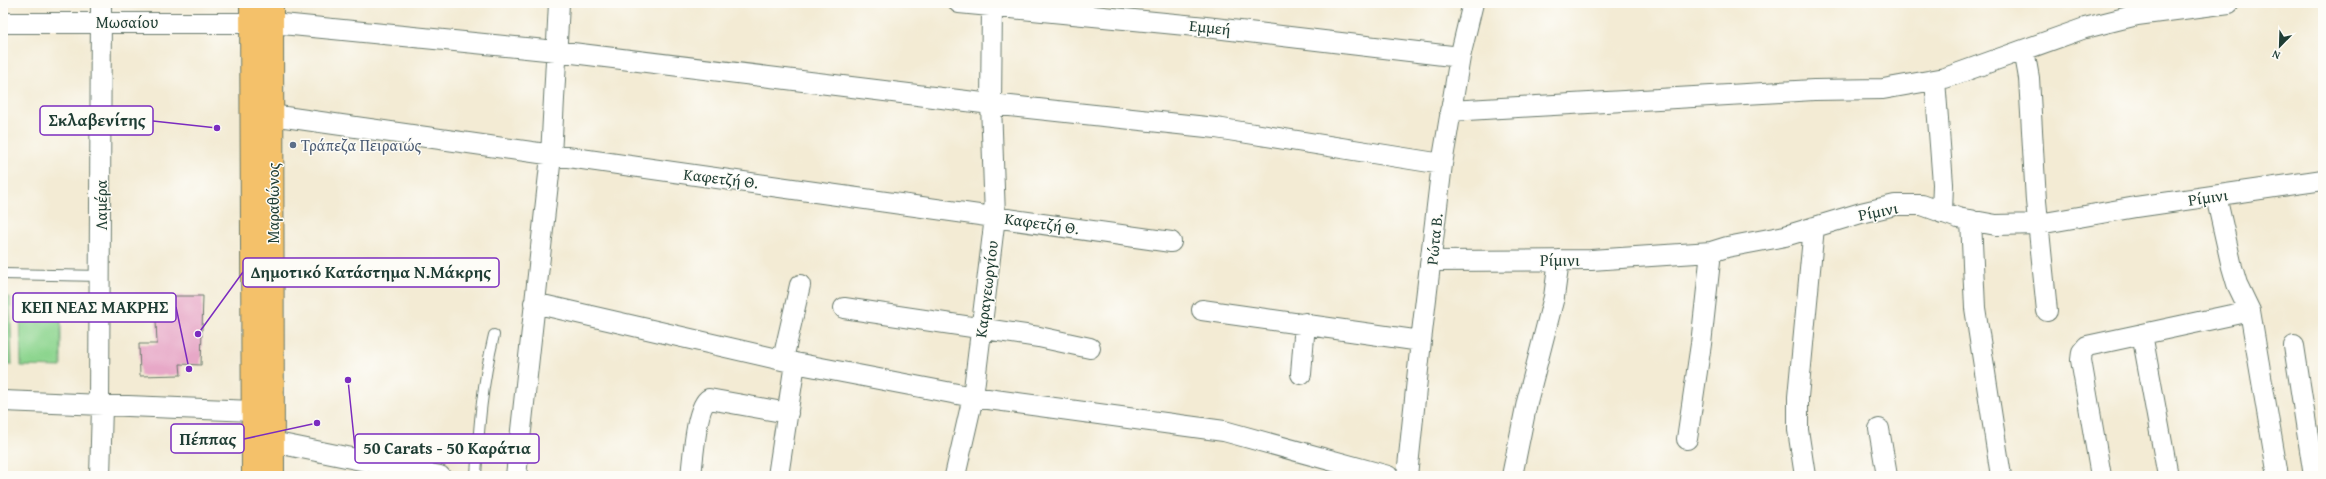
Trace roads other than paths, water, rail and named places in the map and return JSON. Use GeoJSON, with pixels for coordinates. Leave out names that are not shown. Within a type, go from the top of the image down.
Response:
{"type":"FeatureCollection","features":[{"type":"Feature","properties":{"kind":"main road","name":"Μαραθώνος"},"geometry":{"type":"LineString","coordinates":[[261,13],[271,115],[273,476]]}},
{"type":"Feature","properties":{"kind":"main road","name":"Μαραθώνος"},"geometry":{"type":"LineString","coordinates":[[253,476],[261,13]]}},
{"type":"Feature","properties":{"kind":"street"},"geometry":{"type":"LineString","coordinates":[[516,476],[551,156],[559,3]]}},
{"type":"Feature","properties":{"kind":"street","name":"Εμμεή"},"geometry":{"type":"LineString","coordinates":[[959,3],[1206,26],[1460,57]]}},
{"type":"Feature","properties":{"kind":"street","name":"Ρώτα Β."},"geometry":{"type":"LineString","coordinates":[[1407,476],[1442,164],[1460,57],[1473,3]]}},
{"type":"Feature","properties":{"kind":"street"},"geometry":{"type":"LineString","coordinates":[[1450,111],[1814,90],[1883,89],[1945,78],[2085,28],[2138,15],[2229,3]]}},
{"type":"Feature","properties":{"kind":"street","name":"Καραγεωργίου"},"geometry":{"type":"LineString","coordinates":[[955,476],[973,396],[995,217],[991,104],[992,5]]}},
{"type":"Feature","properties":{"kind":"street","name":"Μωσαίου"},"geometry":{"type":"LineString","coordinates":[[3,22],[101,12],[261,13],[556,51],[991,104],[1216,128],[1442,164]]}},
{"type":"Feature","properties":{"kind":"street","name":"Λαμέρα"},"geometry":{"type":"LineString","coordinates":[[100,476],[101,12]]}},
{"type":"Feature","properties":{"kind":"street"},"geometry":{"type":"LineString","coordinates":[[2024,50],[2029,78],[2039,224],[2047,311]]}},
{"type":"Feature","properties":{"kind":"street"},"geometry":{"type":"LineString","coordinates":[[1934,80],[1943,184],[1942,213]]}},
{"type":"Feature","properties":{"kind":"street","name":"Καφετζή Θ."},"geometry":{"type":"LineString","coordinates":[[271,115],[551,156],[1171,242]]}},
{"type":"Feature","properties":{"kind":"street","name":"Ρίμινι"},"geometry":{"type":"LineString","coordinates":[[1432,261],[1591,260],[1711,252],[1727,247],[1785,236],[1895,206],[1922,205],[1942,213],[1996,225],[2039,224],[2323,180]]}},
{"type":"Feature","properties":{"kind":"street"},"geometry":{"type":"LineString","coordinates":[[2216,196],[2236,278],[2250,311],[2278,476]]}},
{"type":"Feature","properties":{"kind":"street"},"geometry":{"type":"LineString","coordinates":[[1971,220],[1976,308],[2001,476]]}},
{"type":"Feature","properties":{"kind":"street"},"geometry":{"type":"LineString","coordinates":[[1805,476],[1798,430],[1798,397],[1814,227]]}},
{"type":"Feature","properties":{"kind":"street"},"geometry":{"type":"LineString","coordinates":[[1687,439],[1705,315],[1711,252]]}},
{"type":"Feature","properties":{"kind":"street"},"geometry":{"type":"LineString","coordinates":[[1512,476],[1527,402],[1554,297],[1559,260]]}},
{"type":"Feature","properties":{"kind":"street"},"geometry":{"type":"LineString","coordinates":[[778,476],[788,414],[789,361],[800,285]]}},
{"type":"Feature","properties":{"kind":"street"},"geometry":{"type":"LineString","coordinates":[[534,303],[789,361],[973,396],[1224,432],[1388,476]]}},
{"type":"Feature","properties":{"kind":"street"},"geometry":{"type":"LineString","coordinates":[[844,308],[981,329],[1090,348]]}},
{"type":"Feature","properties":{"kind":"street"},"geometry":{"type":"LineString","coordinates":[[1202,310],[1305,323],[1421,341]]}},
{"type":"Feature","properties":{"kind":"street"},"geometry":{"type":"LineString","coordinates":[[2101,476],[2081,360],[2082,352],[2087,346],[2250,311]]}},
{"type":"Feature","properties":{"kind":"street"},"geometry":{"type":"LineString","coordinates":[[1300,374],[1305,323]]}},
{"type":"Feature","properties":{"kind":"street"},"geometry":{"type":"LineString","coordinates":[[2142,334],[2168,476]]}},
{"type":"Feature","properties":{"kind":"street"},"geometry":{"type":"LineString","coordinates":[[2294,346],[2314,476]]}},
{"type":"Feature","properties":{"kind":"street"},"geometry":{"type":"LineString","coordinates":[[691,476],[700,412],[706,401],[709,399],[788,414]]}},
{"type":"Feature","properties":{"kind":"street"},"geometry":{"type":"LineString","coordinates":[[3,401],[253,411]]}},
{"type":"Feature","properties":{"kind":"street"},"geometry":{"type":"LineString","coordinates":[[1879,429],[1887,476]]}},
{"type":"Feature","properties":{"kind":"street"},"geometry":{"type":"LineString","coordinates":[[272,442],[440,476]]}},
{"type":"Feature","properties":{"kind":"lane"},"geometry":{"type":"LineString","coordinates":[[3,274],[101,276]]}},
{"type":"Feature","properties":{"kind":"lane"},"geometry":{"type":"LineString","coordinates":[[476,476],[479,412],[484,377],[494,334]]}},
{"type":"Feature","properties":{"kind":"place","name":"Σκλαβενίτης"},"geometry":{"type":"Point","coordinates":[217,128]}},
{"type":"Feature","properties":{"kind":"place","name":"Τράπεζα Πειραιώς"},"geometry":{"type":"Point","coordinates":[293,145]}},
{"type":"Feature","properties":{"kind":"place","name":"Δημοτικό Κατάστημα Ν.Μάκρης"},"geometry":{"type":"Point","coordinates":[198,334]}},
{"type":"Feature","properties":{"kind":"place","name":"ΚΕΠ ΝΕΑΣ ΜΑΚΡΗΣ"},"geometry":{"type":"Point","coordinates":[189,369]}},
{"type":"Feature","properties":{"kind":"place","name":"50 Carats - 50 Καράτια"},"geometry":{"type":"Point","coordinates":[348,380]}},
{"type":"Feature","properties":{"kind":"place","name":"Πέππας"},"geometry":{"type":"Point","coordinates":[317,423]}}]}
